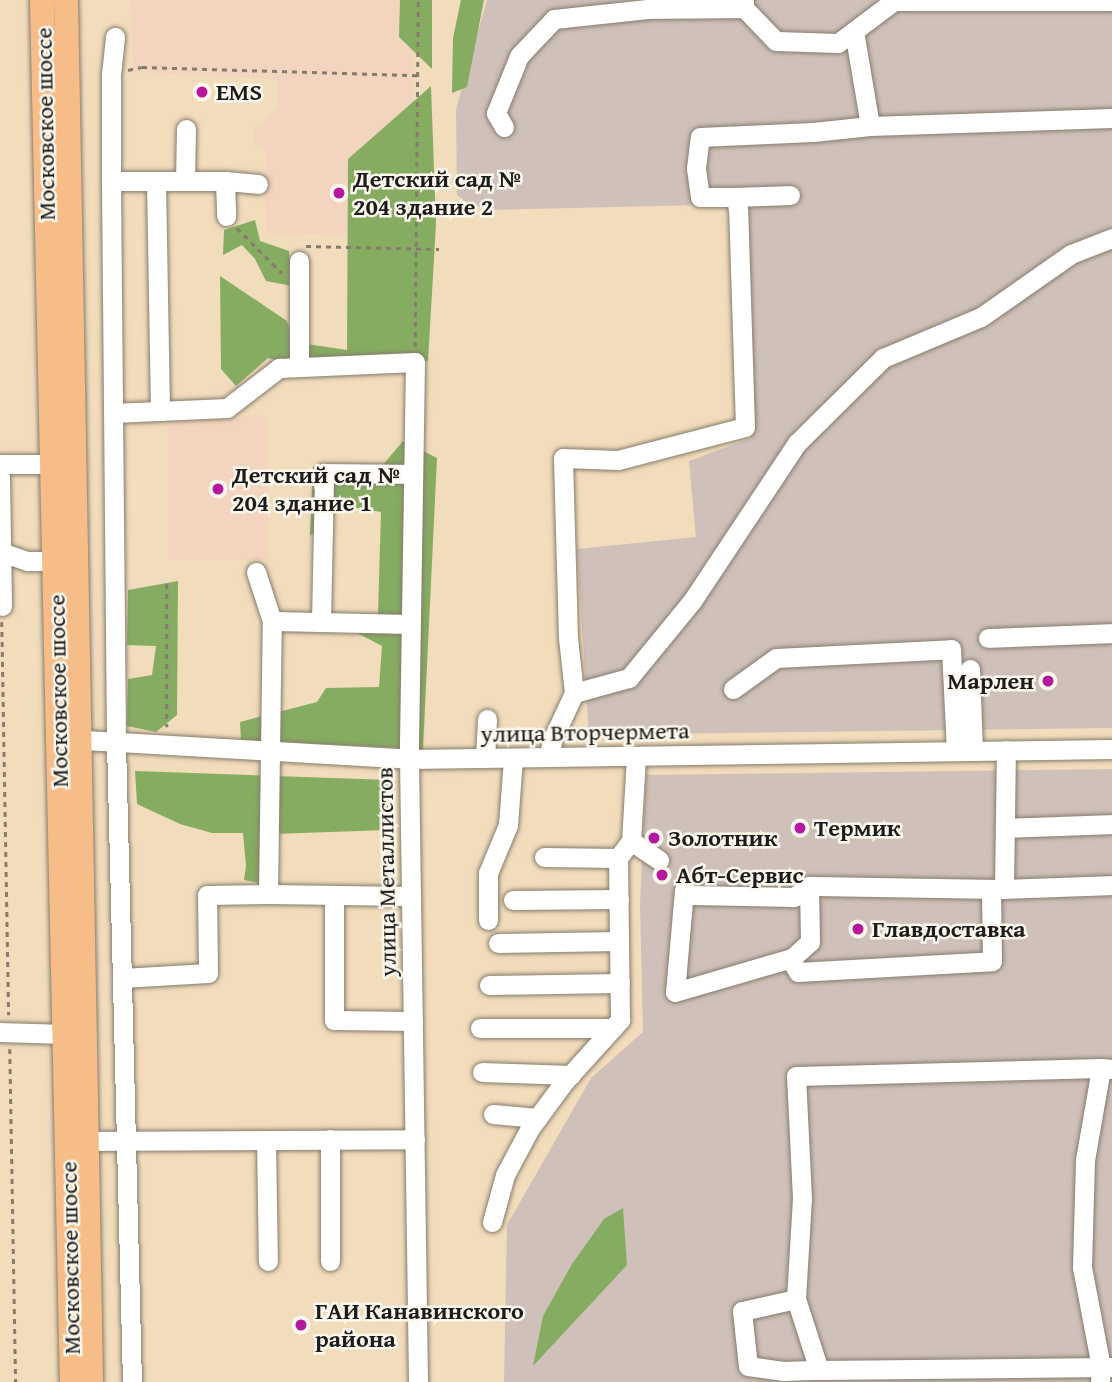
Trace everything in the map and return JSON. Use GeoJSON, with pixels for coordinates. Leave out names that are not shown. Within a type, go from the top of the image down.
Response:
{"type":"FeatureCollection","features":[{"type":"Feature","properties":{"kind":"main road"},"geometry":{"type":"LineString","coordinates":[[32,0],[56,78]]}},
{"type":"Feature","properties":{"kind":"main road","name":"Московское шоссе"},"geometry":{"type":"LineString","coordinates":[[42,0],[56,78],[70,739],[86,1141],[91,1382]]}},
{"type":"Feature","properties":{"kind":"main road","name":"Московское шоссе"},"geometry":{"type":"LineString","coordinates":[[66,0],[56,78],[52,464],[55,561],[70,739],[65,1034],[72,1382]]}},
{"type":"Feature","properties":{"kind":"main road"},"geometry":{"type":"LineString","coordinates":[[56,78],[74,0]]}},
{"type":"Feature","properties":{"kind":"street"},"geometry":{"type":"LineString","coordinates":[[504,127],[496,113],[519,57],[554,19],[647,9],[744,4],[776,41],[838,43],[854,31],[875,8],[894,1],[1112,1]]}},
{"type":"Feature","properties":{"kind":"street"},"geometry":{"type":"LineString","coordinates":[[854,31],[870,126]]}},
{"type":"Feature","properties":{"kind":"street"},"geometry":{"type":"LineString","coordinates":[[115,37],[111,74],[111,181],[116,741],[132,1382]]}},
{"type":"Feature","properties":{"kind":"street"},"geometry":{"type":"LineString","coordinates":[[790,195],[700,197],[696,168],[700,137],[813,132],[870,126],[1112,118]]}},
{"type":"Feature","properties":{"kind":"street"},"geometry":{"type":"LineString","coordinates":[[185,181],[186,129]]}},
{"type":"Feature","properties":{"kind":"street"},"geometry":{"type":"LineString","coordinates":[[111,181],[225,181],[258,184]]}},
{"type":"Feature","properties":{"kind":"street"},"geometry":{"type":"LineString","coordinates":[[156,181],[160,411]]}},
{"type":"Feature","properties":{"kind":"street"},"geometry":{"type":"LineString","coordinates":[[225,181],[226,216]]}},
{"type":"Feature","properties":{"kind":"street"},"geometry":{"type":"LineString","coordinates":[[548,757],[553,738],[574,693],[568,628],[563,458],[618,460],[745,427],[736,197]]}},
{"type":"Feature","properties":{"kind":"street"},"geometry":{"type":"LineString","coordinates":[[574,693],[629,678],[692,601],[797,443],[883,358],[981,317],[1071,254],[1112,238]]}},
{"type":"Feature","properties":{"kind":"street"},"geometry":{"type":"LineString","coordinates":[[299,261],[299,367]]}},
{"type":"Feature","properties":{"kind":"street"},"geometry":{"type":"LineString","coordinates":[[113,413],[227,408],[279,368],[415,362]]}},
{"type":"Feature","properties":{"kind":"street","name":"улица Металлистов"},"geometry":{"type":"LineString","coordinates":[[415,362],[409,759],[418,1382]]}},
{"type":"Feature","properties":{"kind":"street"},"geometry":{"type":"LineString","coordinates":[[0,464],[52,464]]}},
{"type":"Feature","properties":{"kind":"street"},"geometry":{"type":"LineString","coordinates":[[321,622],[324,473],[413,474]]}},
{"type":"Feature","properties":{"kind":"street"},"geometry":{"type":"LineString","coordinates":[[0,477],[2,606]]}},
{"type":"Feature","properties":{"kind":"street"},"geometry":{"type":"LineString","coordinates":[[1,563],[55,561]]}},
{"type":"Feature","properties":{"kind":"street"},"geometry":{"type":"LineString","coordinates":[[256,572],[272,621],[268,894]]}},
{"type":"Feature","properties":{"kind":"street"},"geometry":{"type":"LineString","coordinates":[[272,621],[410,624]]}},
{"type":"Feature","properties":{"kind":"street"},"geometry":{"type":"LineString","coordinates":[[988,638],[1112,633]]}},
{"type":"Feature","properties":{"kind":"street"},"geometry":{"type":"LineString","coordinates":[[733,689],[776,657],[951,649],[965,751]]}},
{"type":"Feature","properties":{"kind":"street"},"geometry":{"type":"LineString","coordinates":[[965,751],[970,669]]}},
{"type":"Feature","properties":{"kind":"street"},"geometry":{"type":"LineString","coordinates":[[485,758],[487,719]]}},
{"type":"Feature","properties":{"kind":"street","name":"улица Вторчермета"},"geometry":{"type":"LineString","coordinates":[[70,739],[409,759],[1112,749]]}},
{"type":"Feature","properties":{"kind":"street"},"geometry":{"type":"LineString","coordinates":[[790,959],[798,972],[992,961],[1004,828],[1006,750]]}},
{"type":"Feature","properties":{"kind":"street"},"geometry":{"type":"LineString","coordinates":[[492,1222],[505,1175],[538,1118],[571,1075],[620,1020],[618,858],[631,841],[636,756]]}},
{"type":"Feature","properties":{"kind":"street"},"geometry":{"type":"LineString","coordinates":[[488,920],[488,873],[508,825],[513,758]]}},
{"type":"Feature","properties":{"kind":"street"},"geometry":{"type":"LineString","coordinates":[[1004,828],[1112,824]]}},
{"type":"Feature","properties":{"kind":"street"},"geometry":{"type":"LineString","coordinates":[[631,841],[659,860]]}},
{"type":"Feature","properties":{"kind":"street"},"geometry":{"type":"LineString","coordinates":[[544,857],[618,858]]}},
{"type":"Feature","properties":{"kind":"street"},"geometry":{"type":"LineString","coordinates":[[809,887],[810,942],[790,959],[675,992],[684,890],[692,895],[794,897],[809,887],[998,889],[1112,885]]}},
{"type":"Feature","properties":{"kind":"street"},"geometry":{"type":"LineString","coordinates":[[122,978],[208,973],[207,895],[410,896]]}},
{"type":"Feature","properties":{"kind":"street"},"geometry":{"type":"LineString","coordinates":[[334,895],[334,1020],[413,1021]]}},
{"type":"Feature","properties":{"kind":"street"},"geometry":{"type":"LineString","coordinates":[[513,900],[619,899]]}},
{"type":"Feature","properties":{"kind":"street"},"geometry":{"type":"LineString","coordinates":[[498,943],[619,941]]}},
{"type":"Feature","properties":{"kind":"street"},"geometry":{"type":"LineString","coordinates":[[489,985],[620,983]]}},
{"type":"Feature","properties":{"kind":"street"},"geometry":{"type":"LineString","coordinates":[[480,1028],[613,1028]]}},
{"type":"Feature","properties":{"kind":"street"},"geometry":{"type":"LineString","coordinates":[[5,1032],[65,1034]]}},
{"type":"Feature","properties":{"kind":"street"},"geometry":{"type":"LineString","coordinates":[[796,1298],[742,1311],[748,1366],[819,1370],[1104,1372],[1082,1267],[1085,1160],[1106,1068],[796,1076],[802,1198],[796,1298],[819,1370]]}},
{"type":"Feature","properties":{"kind":"street"},"geometry":{"type":"LineString","coordinates":[[482,1072],[571,1075]]}},
{"type":"Feature","properties":{"kind":"street"},"geometry":{"type":"LineString","coordinates":[[493,1114],[538,1118]]}},
{"type":"Feature","properties":{"kind":"street"},"geometry":{"type":"LineString","coordinates":[[330,1261],[331,1139]]}},
{"type":"Feature","properties":{"kind":"street"},"geometry":{"type":"LineString","coordinates":[[86,1141],[415,1139]]}},
{"type":"Feature","properties":{"kind":"street"},"geometry":{"type":"LineString","coordinates":[[266,1140],[268,1261]]}},
{"type":"Feature","properties":{"kind":"path"},"geometry":{"type":"LineString","coordinates":[[415,362],[418,0]]}},
{"type":"Feature","properties":{"kind":"path"},"geometry":{"type":"LineString","coordinates":[[111,74],[142,67],[416,75]]}},
{"type":"Feature","properties":{"kind":"path"},"geometry":{"type":"LineString","coordinates":[[226,216],[299,290]]}},
{"type":"Feature","properties":{"kind":"path"},"geometry":{"type":"LineString","coordinates":[[299,261],[302,246],[439,249]]}},
{"type":"Feature","properties":{"kind":"path"},"geometry":{"type":"LineString","coordinates":[[167,584],[167,745]]}},
{"type":"Feature","properties":{"kind":"path"},"geometry":{"type":"LineString","coordinates":[[2,606],[5,1032],[16,1382]]}},
{"type":"Feature","properties":{"kind":"shaded area"},"geometry":{"type":"Polygon","coordinates":[[[131,0],[411,0],[415,236],[265,233],[265,152],[261,145],[254,145],[253,126],[261,128],[279,105],[278,79],[133,72],[131,0]]]}},
{"type":"Feature","properties":{"kind":"shaded area"},"geometry":{"type":"Polygon","coordinates":[[[487,0],[1112,0],[1112,728],[652,734],[589,738],[577,549],[696,537],[689,461],[751,438],[741,204],[491,210],[467,203],[457,195],[456,109],[487,0]]]}},
{"type":"Feature","properties":{"kind":"shaded area","name":"Детский сад № 204 здание 1"},"geometry":{"type":"Polygon","coordinates":[[[168,417],[268,417],[268,560],[168,560],[168,417]]]}},
{"type":"Feature","properties":{"kind":"shaded area"},"geometry":{"type":"Polygon","coordinates":[[[1112,769],[1112,1382],[504,1382],[507,1225],[591,1078],[643,1032],[640,904],[646,775],[1112,769]]]}},
{"type":"Feature","properties":{"kind":"green space"},"geometry":{"type":"Polygon","coordinates":[[[400,0],[432,0],[432,69],[399,37],[400,0]]]}},
{"type":"Feature","properties":{"kind":"green space"},"geometry":{"type":"Polygon","coordinates":[[[461,0],[484,0],[467,87],[452,93],[453,38],[461,0]]]}},
{"type":"Feature","properties":{"kind":"green space"},"geometry":{"type":"Polygon","coordinates":[[[431,86],[436,224],[428,361],[317,372],[268,358],[236,386],[221,369],[220,276],[287,321],[293,342],[347,350],[348,159],[431,86]]]}},
{"type":"Feature","properties":{"kind":"green space"},"geometry":{"type":"Polygon","coordinates":[[[255,220],[260,241],[289,251],[292,286],[266,281],[255,259],[242,245],[223,255],[224,230],[255,220]]]}},
{"type":"Feature","properties":{"kind":"green space"},"geometry":{"type":"Polygon","coordinates":[[[403,441],[437,458],[423,749],[241,740],[240,722],[317,702],[326,688],[379,687],[382,646],[346,627],[378,614],[381,512],[345,506],[310,536],[313,467],[375,469],[382,466],[403,441]]]}},
{"type":"Feature","properties":{"kind":"green space"},"geometry":{"type":"Polygon","coordinates":[[[178,581],[177,715],[156,732],[127,726],[128,679],[152,675],[156,646],[127,645],[128,590],[178,581]]]}},
{"type":"Feature","properties":{"kind":"green space"},"geometry":{"type":"Polygon","coordinates":[[[135,771],[389,780],[387,830],[273,834],[271,885],[244,880],[246,866],[243,833],[212,833],[180,824],[137,804],[135,771]]]}},
{"type":"Feature","properties":{"kind":"green space"},"geometry":{"type":"Polygon","coordinates":[[[623,1208],[627,1265],[533,1366],[543,1316],[572,1264],[604,1219],[623,1208]]]}},
{"type":"Feature","properties":{"kind":"place","name":"EMS"},"geometry":{"type":"Point","coordinates":[202,92]}},
{"type":"Feature","properties":{"kind":"place","name":"Детский сад № 204 здание 2"},"geometry":{"type":"Point","coordinates":[339,193]}},
{"type":"Feature","properties":{"kind":"place","name":"Детский сад № 204 здание 1"},"geometry":{"type":"Point","coordinates":[218,489]}},
{"type":"Feature","properties":{"kind":"place","name":"Марлен"},"geometry":{"type":"Point","coordinates":[1048,681]}},
{"type":"Feature","properties":{"kind":"place","name":"Термик"},"geometry":{"type":"Point","coordinates":[800,828]}},
{"type":"Feature","properties":{"kind":"place","name":"Золотник"},"geometry":{"type":"Point","coordinates":[654,838]}},
{"type":"Feature","properties":{"kind":"place","name":"Абт-Сервис"},"geometry":{"type":"Point","coordinates":[662,875]}},
{"type":"Feature","properties":{"kind":"place","name":"Главдоставка"},"geometry":{"type":"Point","coordinates":[858,929]}},
{"type":"Feature","properties":{"kind":"place","name":"ГАИ Канавинского района"},"geometry":{"type":"Point","coordinates":[301,1325]}}]}
